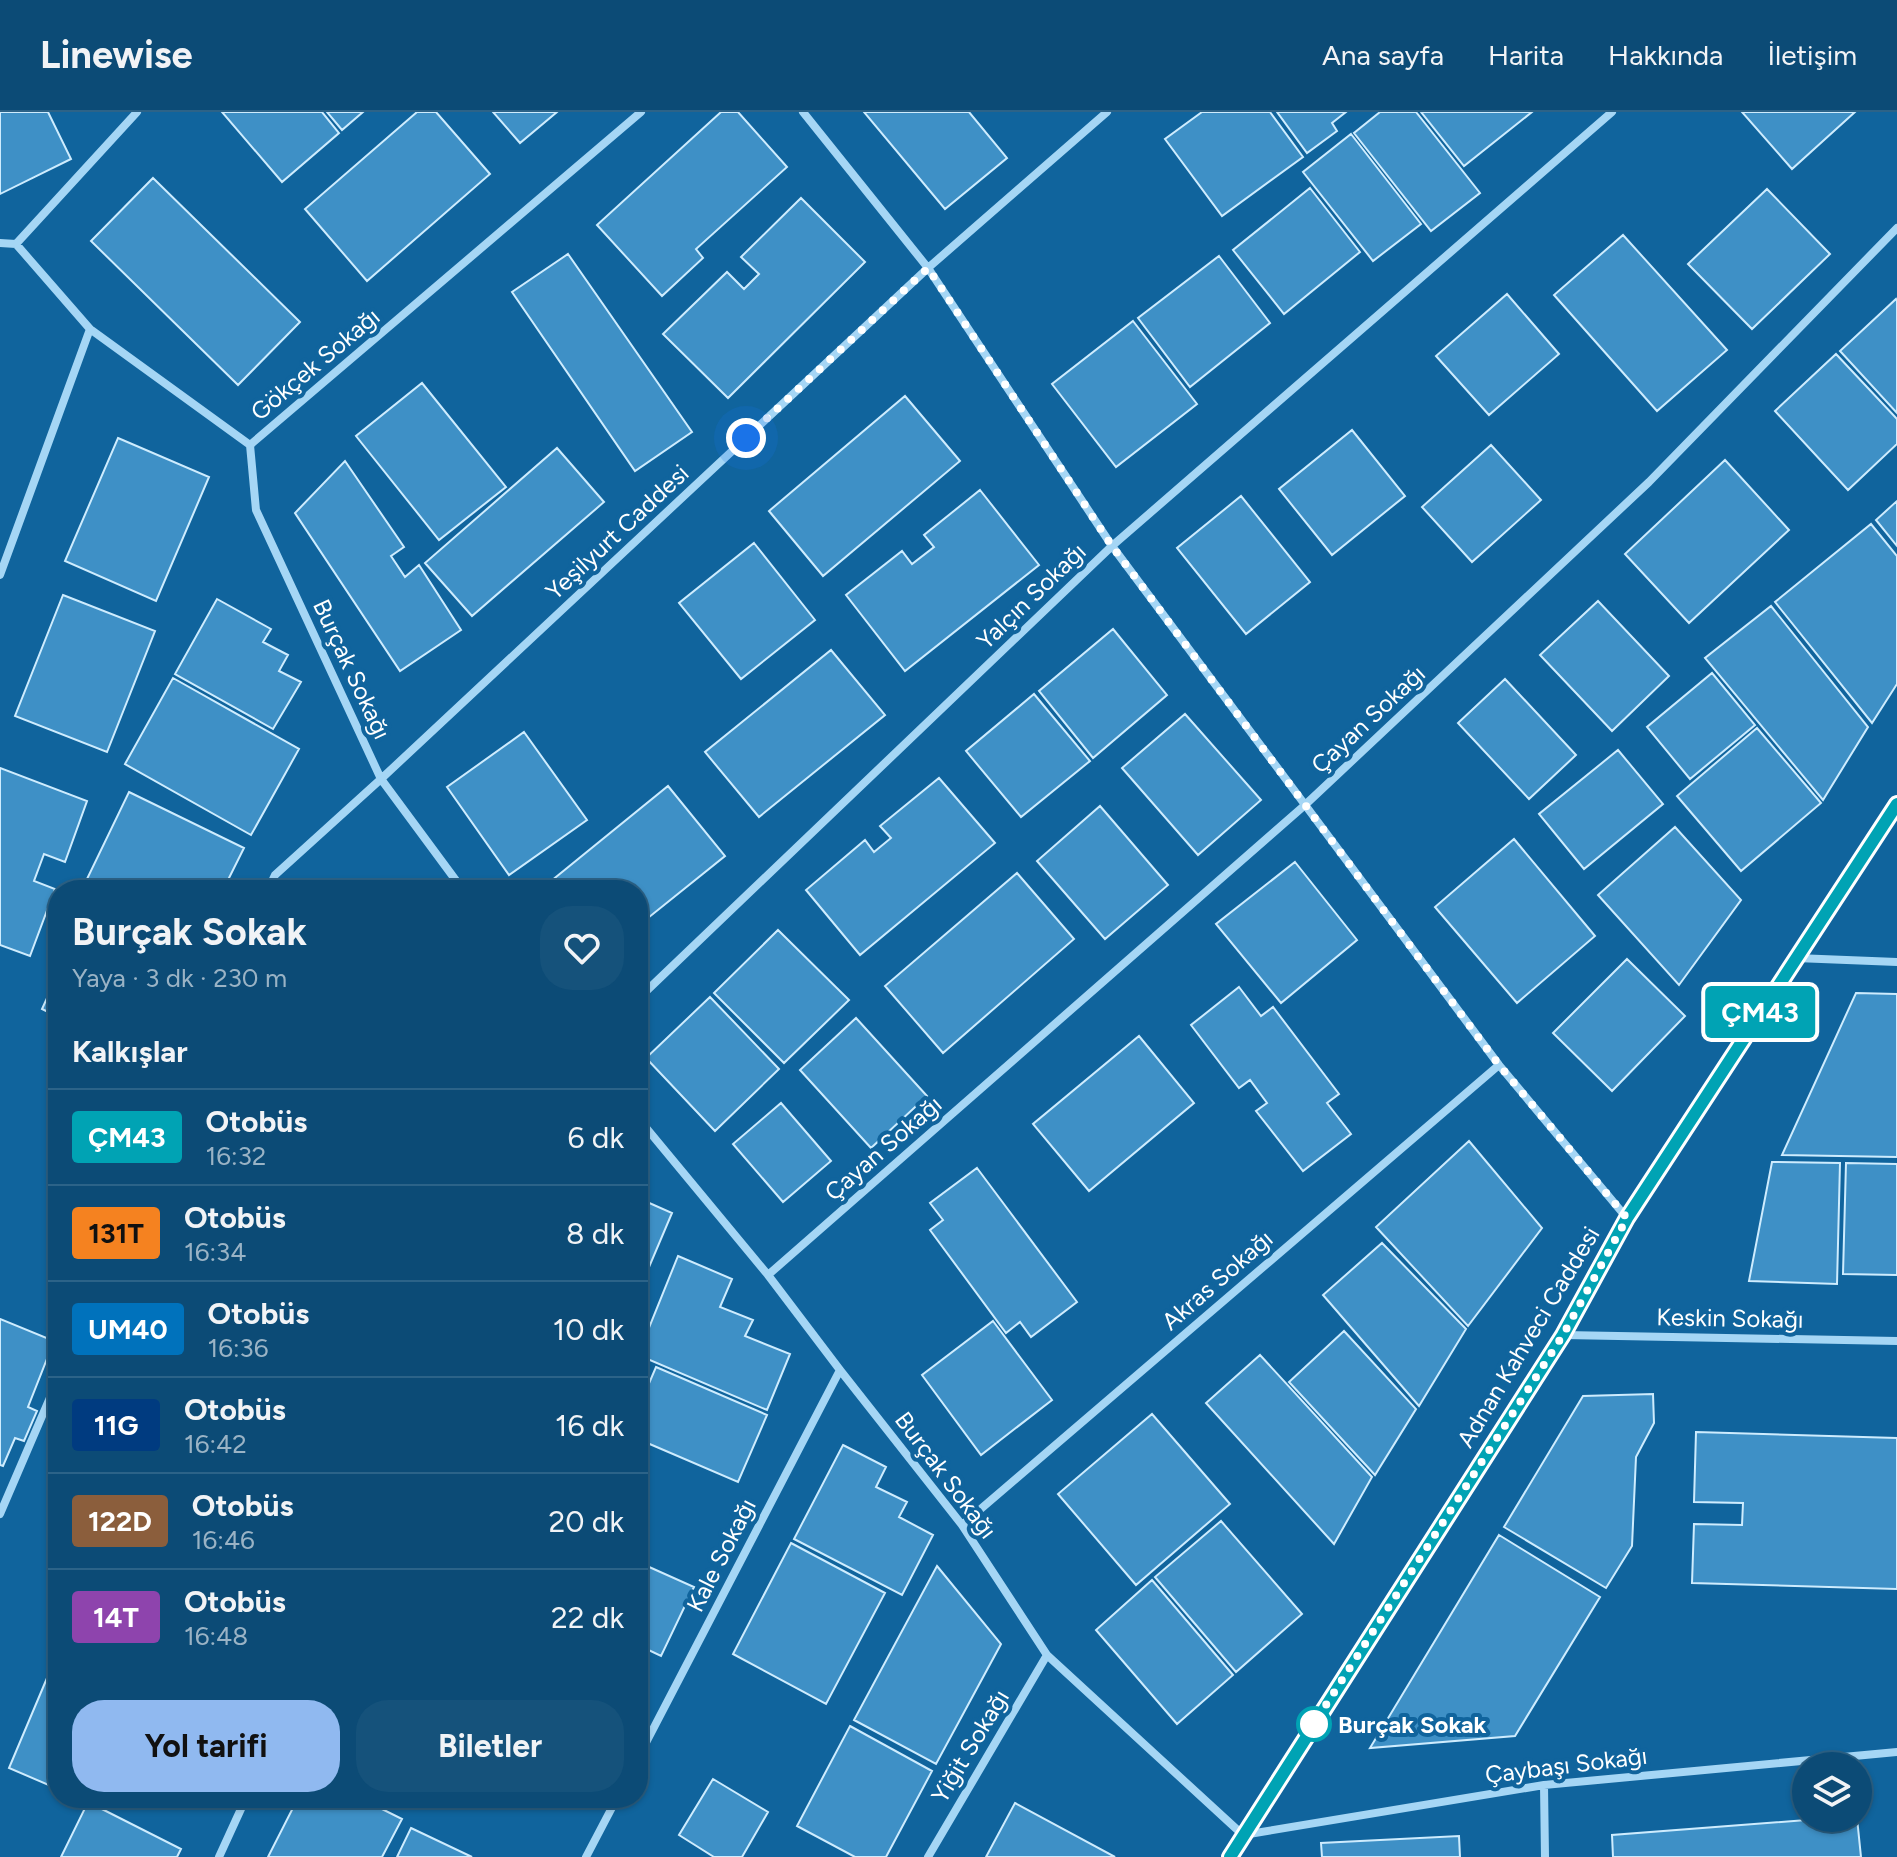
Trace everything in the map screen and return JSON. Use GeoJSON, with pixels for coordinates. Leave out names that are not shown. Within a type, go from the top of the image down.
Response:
{"type":"FeatureCollection","features":[{"type":"Feature","properties":{"kind":"street"},"geometry":{"type":"LineString","coordinates":[[0,243],[16,244],[137,112]]}},
{"type":"Feature","properties":{"kind":"street","name":"Gökçek Sokağı"},"geometry":{"type":"LineString","coordinates":[[16,244],[90,329],[250,445],[641,112]]}},
{"type":"Feature","properties":{"kind":"street"},"geometry":{"type":"LineString","coordinates":[[803,112],[928,268],[1112,546],[1499,1065],[1627,1218]]}},
{"type":"Feature","properties":{"kind":"street","name":"Yeşilyurt Caddesi"},"geometry":{"type":"LineString","coordinates":[[273,880],[928,268],[1107,112]]}},
{"type":"Feature","properties":{"kind":"street","name":"Yalçın Sokağı"},"geometry":{"type":"LineString","coordinates":[[648,989],[1112,546],[1612,112]]}},
{"type":"Feature","properties":{"kind":"street","name":"Çayan Sokağı"},"geometry":{"type":"LineString","coordinates":[[768,1275],[1305,805],[1649,482],[1897,228]]}},
{"type":"Feature","properties":{"kind":"street"},"geometry":{"type":"LineString","coordinates":[[0,575],[90,329]]}},
{"type":"Feature","properties":{"kind":"street","name":"Burçak Sokağı"},"geometry":{"type":"LineString","coordinates":[[250,445],[256,510],[381,779],[456,880]]}},
{"type":"Feature","properties":{"kind":"street","name":"Adnan Kahveci Caddesi"},"geometry":{"type":"LineString","coordinates":[[1230,1857],[1563,1335],[1627,1218],[1897,804]]}},
{"type":"Feature","properties":{"kind":"street"},"geometry":{"type":"LineString","coordinates":[[1795,958],[1897,962]]}},
{"type":"Feature","properties":{"kind":"street","name":"Akras Sokağı"},"geometry":{"type":"LineString","coordinates":[[962,1525],[1499,1065]]}},
{"type":"Feature","properties":{"kind":"street","name":"Burçak Sokağı"},"geometry":{"type":"LineString","coordinates":[[648,1130],[768,1275],[962,1525],[1047,1655],[1243,1835]]}},
{"type":"Feature","properties":{"kind":"street","name":"Keskin Sokağı"},"geometry":{"type":"LineString","coordinates":[[1563,1335],[1897,1341]]}},
{"type":"Feature","properties":{"kind":"street","name":"Kale Sokağı"},"geometry":{"type":"LineString","coordinates":[[648,1739],[840,1370]]}},
{"type":"Feature","properties":{"kind":"street"},"geometry":{"type":"LineString","coordinates":[[0,1514],[48,1402]]}},
{"type":"Feature","properties":{"kind":"street","name":"Yiğit Sokağı"},"geometry":{"type":"LineString","coordinates":[[928,1857],[1047,1655]]}},
{"type":"Feature","properties":{"kind":"street","name":"Çaybaşı Sokağı"},"geometry":{"type":"LineString","coordinates":[[1243,1835],[1544,1785],[1897,1752]]}},
{"type":"Feature","properties":{"kind":"street"},"geometry":{"type":"LineString","coordinates":[[1544,1785],[1545,1857]]}},
{"type":"Feature","properties":{"kind":"street"},"geometry":{"type":"LineString","coordinates":[[219,1857],[241,1808]]}},
{"type":"Feature","properties":{"kind":"street"},"geometry":{"type":"LineString","coordinates":[[586,1857],[612,1808]]}},
{"type":"Feature","properties":{"kind":"building"},"geometry":{"type":"Polygon","coordinates":[[[0,112],[48,112],[71,159],[0,194],[0,112]]]}},
{"type":"Feature","properties":{"kind":"building"},"geometry":{"type":"Polygon","coordinates":[[[222,112],[322,112],[339,133],[282,182],[222,112]]]}},
{"type":"Feature","properties":{"kind":"building"},"geometry":{"type":"Polygon","coordinates":[[[327,112],[363,112],[342,130],[327,112]]]}},
{"type":"Feature","properties":{"kind":"building"},"geometry":{"type":"Polygon","coordinates":[[[417,112],[436,112],[490,174],[367,281],[305,209],[417,112]]]}},
{"type":"Feature","properties":{"kind":"building"},"geometry":{"type":"Polygon","coordinates":[[[493,112],[557,112],[520,143],[493,112]]]}},
{"type":"Feature","properties":{"kind":"building"},"geometry":{"type":"Polygon","coordinates":[[[721,112],[738,112],[787,167],[696,249],[703,258],[662,296],[597,225],[721,112]]]}},
{"type":"Feature","properties":{"kind":"building"},"geometry":{"type":"Polygon","coordinates":[[[864,112],[969,112],[1007,158],[945,209],[864,112]]]}},
{"type":"Feature","properties":{"kind":"building"},"geometry":{"type":"Polygon","coordinates":[[[1202,112],[1270,112],[1303,157],[1222,216],[1165,139],[1202,112]]]}},
{"type":"Feature","properties":{"kind":"building"},"geometry":{"type":"Polygon","coordinates":[[[1277,112],[1346,112],[1332,123],[1337,131],[1307,153],[1277,112]]]}},
{"type":"Feature","properties":{"kind":"building"},"geometry":{"type":"Polygon","coordinates":[[[1380,112],[1416,112],[1480,193],[1431,231],[1354,133],[1380,112]]]}},
{"type":"Feature","properties":{"kind":"building"},"geometry":{"type":"Polygon","coordinates":[[[1421,112],[1532,112],[1464,166],[1421,112]]]}},
{"type":"Feature","properties":{"kind":"building"},"geometry":{"type":"Polygon","coordinates":[[[1742,112],[1855,112],[1792,169],[1742,112]]]}},
{"type":"Feature","properties":{"kind":"building"},"geometry":{"type":"Polygon","coordinates":[[[1351,134],[1421,224],[1373,261],[1303,172],[1351,134]]]}},
{"type":"Feature","properties":{"kind":"building"},"geometry":{"type":"Polygon","coordinates":[[[153,178],[300,322],[238,385],[91,241],[153,178]]]}},
{"type":"Feature","properties":{"kind":"building"},"geometry":{"type":"Polygon","coordinates":[[[1310,188],[1360,252],[1284,314],[1233,250],[1310,188]]]}},
{"type":"Feature","properties":{"kind":"building"},"geometry":{"type":"Polygon","coordinates":[[[1767,189],[1830,254],[1752,329],[1688,264],[1767,189]]]}},
{"type":"Feature","properties":{"kind":"building"},"geometry":{"type":"Polygon","coordinates":[[[801,198],[865,262],[728,398],[663,334],[727,272],[744,289],[759,274],[741,257],[801,198]]]}},
{"type":"Feature","properties":{"kind":"building"},"geometry":{"type":"Polygon","coordinates":[[[1623,235],[1727,350],[1657,411],[1554,295],[1623,235]]]}},
{"type":"Feature","properties":{"kind":"building"},"geometry":{"type":"Polygon","coordinates":[[[568,254],[692,432],[635,471],[512,292],[568,254]]]}},
{"type":"Feature","properties":{"kind":"building"},"geometry":{"type":"Polygon","coordinates":[[[1219,256],[1270,323],[1190,387],[1138,318],[1219,256]]]}},
{"type":"Feature","properties":{"kind":"building"},"geometry":{"type":"Polygon","coordinates":[[[1507,294],[1559,354],[1489,415],[1436,356],[1507,294]]]}},
{"type":"Feature","properties":{"kind":"building"},"geometry":{"type":"Polygon","coordinates":[[[1897,301],[1897,413],[1840,351],[1897,301]]]}},
{"type":"Feature","properties":{"kind":"building"},"geometry":{"type":"Polygon","coordinates":[[[1133,321],[1197,404],[1116,467],[1052,384],[1133,321]]]}},
{"type":"Feature","properties":{"kind":"building"},"geometry":{"type":"Polygon","coordinates":[[[1836,354],[1897,419],[1897,444],[1848,490],[1775,411],[1836,354]]]}},
{"type":"Feature","properties":{"kind":"building"},"geometry":{"type":"Polygon","coordinates":[[[422,383],[506,487],[439,540],[356,436],[422,383]]]}},
{"type":"Feature","properties":{"kind":"building"},"geometry":{"type":"Polygon","coordinates":[[[905,396],[960,461],[823,576],[769,511],[905,396]]]}},
{"type":"Feature","properties":{"kind":"building"},"geometry":{"type":"Polygon","coordinates":[[[1352,430],[1405,496],[1332,555],[1279,489],[1352,430]]]}},
{"type":"Feature","properties":{"kind":"building"},"geometry":{"type":"Polygon","coordinates":[[[118,438],[209,477],[156,601],[65,561],[118,438]]]}},
{"type":"Feature","properties":{"kind":"building"},"geometry":{"type":"Polygon","coordinates":[[[1491,445],[1541,500],[1472,562],[1422,507],[1491,445]]]}},
{"type":"Feature","properties":{"kind":"building"},"geometry":{"type":"Polygon","coordinates":[[[557,448],[604,502],[472,616],[425,563],[557,448]]]}},
{"type":"Feature","properties":{"kind":"building"},"geometry":{"type":"Polygon","coordinates":[[[1725,460],[1789,530],[1689,623],[1625,554],[1725,460]]]}},
{"type":"Feature","properties":{"kind":"building"},"geometry":{"type":"Polygon","coordinates":[[[345,461],[404,547],[391,556],[405,577],[419,565],[461,630],[400,671],[295,513],[345,461]]]}},
{"type":"Feature","properties":{"kind":"building"},"geometry":{"type":"Polygon","coordinates":[[[980,490],[1039,565],[905,671],[846,595],[902,551],[912,564],[934,547],[924,535],[980,490]]]}},
{"type":"Feature","properties":{"kind":"building"},"geometry":{"type":"Polygon","coordinates":[[[1241,496],[1310,582],[1246,634],[1177,548],[1241,496]]]}},
{"type":"Feature","properties":{"kind":"building"},"geometry":{"type":"Polygon","coordinates":[[[1897,501],[1897,546],[1876,520],[1897,501]]]}},
{"type":"Feature","properties":{"kind":"building"},"geometry":{"type":"Polygon","coordinates":[[[1871,524],[1897,556],[1897,684],[1872,723],[1775,602],[1871,524]]]}},
{"type":"Feature","properties":{"kind":"building"},"geometry":{"type":"Polygon","coordinates":[[[754,543],[815,620],[741,679],[679,603],[754,543]]]}},
{"type":"Feature","properties":{"kind":"building"},"geometry":{"type":"Polygon","coordinates":[[[63,595],[155,631],[107,752],[15,716],[63,595]]]}},
{"type":"Feature","properties":{"kind":"building"},"geometry":{"type":"Polygon","coordinates":[[[217,599],[271,629],[263,642],[288,655],[279,671],[301,682],[273,729],[175,674],[217,599]]]}},
{"type":"Feature","properties":{"kind":"building"},"geometry":{"type":"Polygon","coordinates":[[[1598,601],[1669,676],[1612,731],[1540,655],[1598,601]]]}},
{"type":"Feature","properties":{"kind":"building"},"geometry":{"type":"Polygon","coordinates":[[[1771,606],[1868,727],[1823,800],[1705,658],[1771,606]]]}},
{"type":"Feature","properties":{"kind":"building"},"geometry":{"type":"Polygon","coordinates":[[[1113,629],[1167,695],[1093,758],[1039,691],[1113,629]]]}},
{"type":"Feature","properties":{"kind":"building"},"geometry":{"type":"Polygon","coordinates":[[[831,650],[885,715],[759,817],[705,752],[831,650]]]}},
{"type":"Feature","properties":{"kind":"building"},"geometry":{"type":"Polygon","coordinates":[[[1712,673],[1755,725],[1690,779],[1647,727],[1712,673]]]}},
{"type":"Feature","properties":{"kind":"building"},"geometry":{"type":"Polygon","coordinates":[[[173,678],[299,749],[251,835],[125,764],[173,678]]]}},
{"type":"Feature","properties":{"kind":"building"},"geometry":{"type":"Polygon","coordinates":[[[1505,679],[1576,755],[1529,799],[1458,723],[1505,679]]]}},
{"type":"Feature","properties":{"kind":"building"},"geometry":{"type":"Polygon","coordinates":[[[1034,694],[1090,761],[1021,817],[966,751],[1034,694]]]}},
{"type":"Feature","properties":{"kind":"building"},"geometry":{"type":"Polygon","coordinates":[[[1185,714],[1261,800],[1198,855],[1122,768],[1185,714]]]}},
{"type":"Feature","properties":{"kind":"building"},"geometry":{"type":"Polygon","coordinates":[[[1757,728],[1821,803],[1741,871],[1677,796],[1757,728]]]}},
{"type":"Feature","properties":{"kind":"building"},"geometry":{"type":"Polygon","coordinates":[[[524,732],[587,820],[509,875],[447,787],[524,732]]]}},
{"type":"Feature","properties":{"kind":"building"},"geometry":{"type":"Polygon","coordinates":[[[1618,750],[1663,804],[1584,869],[1539,814],[1618,750]]]}},
{"type":"Feature","properties":{"kind":"building"},"geometry":{"type":"Polygon","coordinates":[[[0,768],[87,801],[65,862],[44,854],[34,881],[48,886],[48,908],[30,956],[0,945],[0,768]]]}},
{"type":"Feature","properties":{"kind":"building"},"geometry":{"type":"Polygon","coordinates":[[[939,778],[995,843],[860,955],[806,890],[865,840],[874,852],[891,838],[880,826],[939,778]]]}},
{"type":"Feature","properties":{"kind":"building"},"geometry":{"type":"Polygon","coordinates":[[[668,786],[725,856],[648,918],[648,880],[552,880],[668,786]]]}},
{"type":"Feature","properties":{"kind":"building"},"geometry":{"type":"Polygon","coordinates":[[[129,792],[244,848],[228,880],[86,880],[129,792]]]}},
{"type":"Feature","properties":{"kind":"building"},"geometry":{"type":"Polygon","coordinates":[[[1100,806],[1168,885],[1105,939],[1037,861],[1100,806]]]}},
{"type":"Feature","properties":{"kind":"building"},"geometry":{"type":"Polygon","coordinates":[[[1675,827],[1741,900],[1679,985],[1598,895],[1675,827]]]}},
{"type":"Feature","properties":{"kind":"building"},"geometry":{"type":"Polygon","coordinates":[[[1514,839],[1595,936],[1517,1003],[1435,907],[1514,839]]]}},
{"type":"Feature","properties":{"kind":"building"},"geometry":{"type":"Polygon","coordinates":[[[1295,862],[1357,940],[1281,1003],[1216,924],[1295,862]]]}},
{"type":"Feature","properties":{"kind":"building"},"geometry":{"type":"Polygon","coordinates":[[[1017,873],[1074,939],[943,1053],[885,986],[1017,873]]]}},
{"type":"Feature","properties":{"kind":"building"},"geometry":{"type":"Polygon","coordinates":[[[778,930],[849,1000],[784,1063],[714,993],[778,930]]]}},
{"type":"Feature","properties":{"kind":"building"},"geometry":{"type":"Polygon","coordinates":[[[1627,959],[1685,1016],[1612,1091],[1553,1033],[1627,959]]]}},
{"type":"Feature","properties":{"kind":"building"},"geometry":{"type":"Polygon","coordinates":[[[1239,987],[1261,1016],[1273,1007],[1339,1094],[1327,1103],[1351,1134],[1303,1171],[1256,1111],[1267,1103],[1250,1080],[1239,1088],[1191,1025],[1239,987]]]}},
{"type":"Feature","properties":{"kind":"building"},"geometry":{"type":"Polygon","coordinates":[[[1856,993],[1897,994],[1897,1157],[1782,1155],[1856,993]]]}},
{"type":"Feature","properties":{"kind":"building"},"geometry":{"type":"Polygon","coordinates":[[[48,996],[48,1012],[42,1009],[48,996]]]}},
{"type":"Feature","properties":{"kind":"building"},"geometry":{"type":"Polygon","coordinates":[[[710,997],[779,1069],[715,1131],[648,1060],[648,1056],[710,997]]]}},
{"type":"Feature","properties":{"kind":"building"},"geometry":{"type":"Polygon","coordinates":[[[856,1018],[927,1096],[871,1148],[800,1070],[856,1018]]]}},
{"type":"Feature","properties":{"kind":"building"},"geometry":{"type":"Polygon","coordinates":[[[1139,1036],[1194,1103],[1089,1191],[1033,1124],[1139,1036]]]}},
{"type":"Feature","properties":{"kind":"building"},"geometry":{"type":"Polygon","coordinates":[[[781,1103],[831,1161],[783,1202],[733,1144],[781,1103]]]}},
{"type":"Feature","properties":{"kind":"building"},"geometry":{"type":"Polygon","coordinates":[[[1469,1141],[1542,1228],[1468,1326],[1376,1227],[1469,1141]]]}},
{"type":"Feature","properties":{"kind":"building"},"geometry":{"type":"Polygon","coordinates":[[[1772,1162],[1840,1163],[1837,1284],[1749,1281],[1772,1162]]]}},
{"type":"Feature","properties":{"kind":"building"},"geometry":{"type":"Polygon","coordinates":[[[1846,1163],[1897,1164],[1897,1275],[1843,1274],[1846,1163]]]}},
{"type":"Feature","properties":{"kind":"building"},"geometry":{"type":"Polygon","coordinates":[[[977,1168],[1077,1302],[1031,1337],[1020,1322],[1006,1333],[930,1230],[943,1220],[930,1203],[977,1168]]]}},
{"type":"Feature","properties":{"kind":"building"},"geometry":{"type":"Polygon","coordinates":[[[648,1202],[672,1213],[648,1269],[648,1202]]]}},
{"type":"Feature","properties":{"kind":"building"},"geometry":{"type":"Polygon","coordinates":[[[1382,1243],[1466,1329],[1419,1406],[1323,1295],[1382,1243]]]}},
{"type":"Feature","properties":{"kind":"building"},"geometry":{"type":"Polygon","coordinates":[[[678,1256],[732,1279],[720,1307],[753,1320],[745,1336],[790,1354],[767,1410],[648,1359],[648,1330],[678,1256]]]}},
{"type":"Feature","properties":{"kind":"building"},"geometry":{"type":"Polygon","coordinates":[[[0,1319],[48,1339],[48,1356],[28,1407],[37,1411],[24,1441],[15,1438],[3,1466],[0,1465],[0,1319]]]}},
{"type":"Feature","properties":{"kind":"building"},"geometry":{"type":"Polygon","coordinates":[[[993,1321],[1052,1400],[981,1455],[922,1375],[993,1321]]]}},
{"type":"Feature","properties":{"kind":"building"},"geometry":{"type":"Polygon","coordinates":[[[1344,1331],[1416,1409],[1375,1475],[1289,1382],[1344,1331]]]}},
{"type":"Feature","properties":{"kind":"building"},"geometry":{"type":"Polygon","coordinates":[[[1260,1355],[1372,1477],[1334,1544],[1206,1403],[1260,1355]]]}},
{"type":"Feature","properties":{"kind":"building"},"geometry":{"type":"Polygon","coordinates":[[[656,1367],[767,1415],[738,1482],[648,1443],[648,1386],[656,1367]]]}},
{"type":"Feature","properties":{"kind":"building"},"geometry":{"type":"Polygon","coordinates":[[[1653,1394],[1654,1423],[1636,1457],[1632,1546],[1606,1588],[1504,1527],[1583,1396],[1653,1394]]]}},
{"type":"Feature","properties":{"kind":"building"},"geometry":{"type":"Polygon","coordinates":[[[1152,1414],[1230,1504],[1136,1585],[1058,1494],[1152,1414]]]}},
{"type":"Feature","properties":{"kind":"building"},"geometry":{"type":"Polygon","coordinates":[[[1696,1432],[1897,1438],[1897,1589],[1692,1583],[1694,1524],[1742,1525],[1743,1503],[1694,1502],[1696,1432]]]}},
{"type":"Feature","properties":{"kind":"building"},"geometry":{"type":"Polygon","coordinates":[[[843,1445],[886,1467],[876,1487],[907,1502],[899,1517],[933,1535],[902,1595],[794,1539],[843,1445]]]}},
{"type":"Feature","properties":{"kind":"building"},"geometry":{"type":"Polygon","coordinates":[[[1221,1521],[1302,1614],[1236,1672],[1155,1577],[1221,1521]]]}},
{"type":"Feature","properties":{"kind":"building"},"geometry":{"type":"Polygon","coordinates":[[[1499,1535],[1600,1597],[1515,1736],[1370,1748],[1499,1535]]]}},
{"type":"Feature","properties":{"kind":"building"},"geometry":{"type":"Polygon","coordinates":[[[791,1543],[885,1593],[826,1704],[733,1654],[791,1543]]]}},
{"type":"Feature","properties":{"kind":"building"},"geometry":{"type":"Polygon","coordinates":[[[648,1566],[694,1587],[661,1656],[648,1650],[648,1566]]]}},
{"type":"Feature","properties":{"kind":"building"},"geometry":{"type":"Polygon","coordinates":[[[937,1566],[1001,1644],[936,1764],[854,1720],[937,1566]]]}},
{"type":"Feature","properties":{"kind":"building"},"geometry":{"type":"Polygon","coordinates":[[[1152,1580],[1233,1675],[1177,1724],[1096,1630],[1152,1580]]]}},
{"type":"Feature","properties":{"kind":"building"},"geometry":{"type":"Polygon","coordinates":[[[48,1676],[48,1785],[9,1768],[48,1676]]]}},
{"type":"Feature","properties":{"kind":"building"},"geometry":{"type":"Polygon","coordinates":[[[850,1726],[932,1771],[886,1857],[855,1857],[797,1826],[850,1726]]]}},
{"type":"Feature","properties":{"kind":"building"},"geometry":{"type":"Polygon","coordinates":[[[713,1779],[768,1812],[742,1857],[714,1857],[679,1835],[713,1779]]]}},
{"type":"Feature","properties":{"kind":"building"},"geometry":{"type":"Polygon","coordinates":[[[1015,1803],[1115,1857],[986,1857],[1015,1803]]]}},
{"type":"Feature","properties":{"kind":"building"},"geometry":{"type":"Polygon","coordinates":[[[85,1808],[100,1808],[181,1849],[177,1857],[61,1857],[85,1808]]]}},
{"type":"Feature","properties":{"kind":"building"},"geometry":{"type":"Polygon","coordinates":[[[293,1808],[380,1808],[402,1819],[382,1857],[268,1857],[293,1808]]]}},
{"type":"Feature","properties":{"kind":"building"},"geometry":{"type":"Polygon","coordinates":[[[1792,1821],[1792,1832],[1858,1832],[1861,1857],[1613,1857],[1612,1835],[1792,1821]]]}},
{"type":"Feature","properties":{"kind":"building"},"geometry":{"type":"Polygon","coordinates":[[[411,1828],[472,1857],[397,1857],[411,1828]]]}},
{"type":"Feature","properties":{"kind":"building"},"geometry":{"type":"Polygon","coordinates":[[[1459,1836],[1460,1857],[1322,1857],[1321,1843],[1459,1836]]]}},
{"type":"Feature","properties":{"kind":"bus line","name":"ÇM43"},"geometry":{"type":"LineString","coordinates":[[1230,1857],[1563,1335],[1627,1218],[1897,804]]}},
{"type":"Feature","properties":{"kind":"place","name":"Burçak Sokak"},"geometry":{"type":"Point","coordinates":[1314,1724]}},
{"type":"Feature","properties":{"kind":"route"},"geometry":{"type":"LineString","coordinates":[[746,438],[928,268],[1112,546],[1499,1065],[1627,1218],[1563,1335],[1310,1730],[1314,1724]]}}]}
